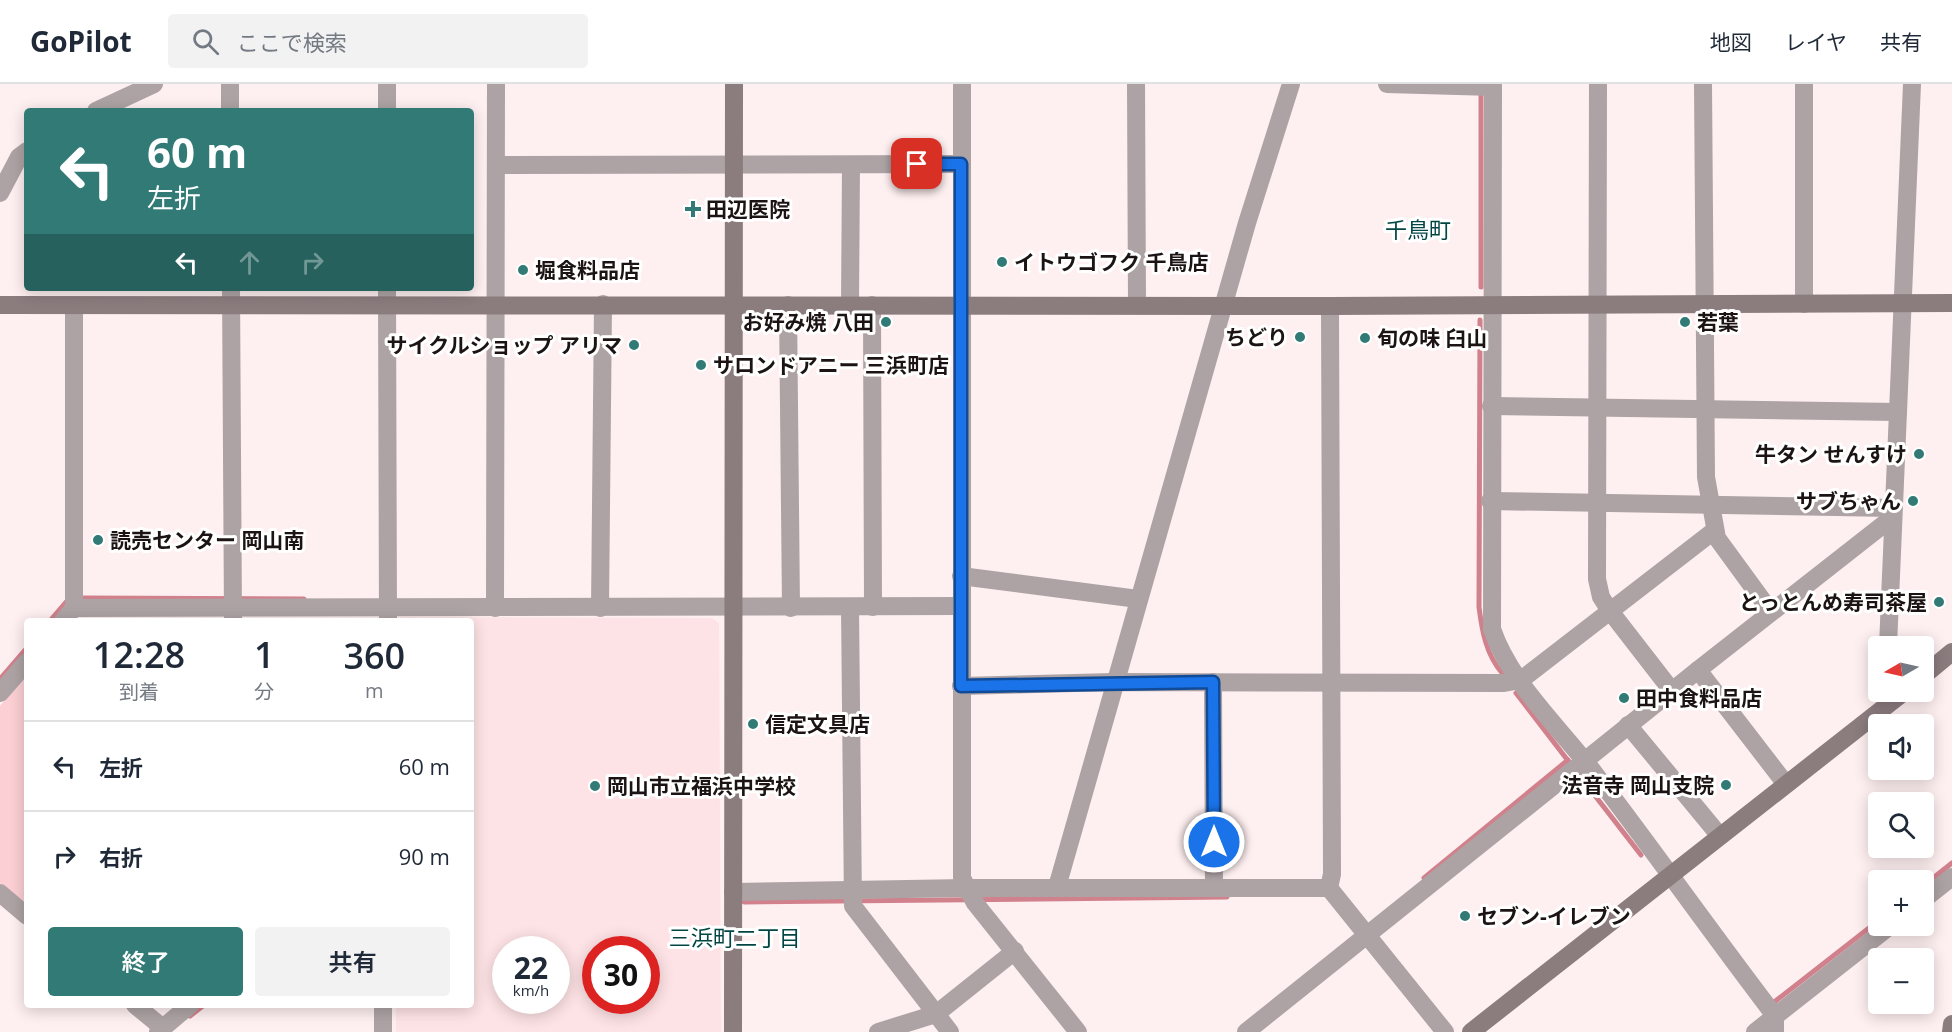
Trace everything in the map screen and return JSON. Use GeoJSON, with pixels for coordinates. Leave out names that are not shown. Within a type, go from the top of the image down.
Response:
{"type":"FeatureCollection","features":[{"type":"Feature","properties":{"kind":"street"},"geometry":{"type":"LineString","coordinates":[[102,108],[154,84]]}},
{"type":"Feature","properties":{"kind":"street"},"geometry":{"type":"LineString","coordinates":[[230,84],[230,108]]}},
{"type":"Feature","properties":{"kind":"street"},"geometry":{"type":"LineString","coordinates":[[387,84],[387,108]]}},
{"type":"Feature","properties":{"kind":"street"},"geometry":{"type":"LineString","coordinates":[[495,608],[496,84]]}},
{"type":"Feature","properties":{"kind":"street"},"geometry":{"type":"LineString","coordinates":[[733,1032],[734,84]]}},
{"type":"Feature","properties":{"kind":"street"},"geometry":{"type":"LineString","coordinates":[[963,84],[961,164],[962,878],[970,895],[1078,1032]]}},
{"type":"Feature","properties":{"kind":"street"},"geometry":{"type":"LineString","coordinates":[[1136,84],[1137,305]]}},
{"type":"Feature","properties":{"kind":"street"},"geometry":{"type":"LineString","coordinates":[[1057,887],[1138,598],[1290,84]]}},
{"type":"Feature","properties":{"kind":"street"},"geometry":{"type":"LineString","coordinates":[[1387,84],[1487,86],[1492,305],[1490,501],[1492,628],[1498,646],[1521,680],[1585,760],[1669,874],[1775,1024]]}},
{"type":"Feature","properties":{"kind":"street"},"geometry":{"type":"LineString","coordinates":[[1598,84],[1597,579],[1601,597],[1610,611],[1672,691]]}},
{"type":"Feature","properties":{"kind":"street"},"geometry":{"type":"LineString","coordinates":[[1703,84],[1705,409],[1709,505],[1717,538],[1771,612]]}},
{"type":"Feature","properties":{"kind":"street"},"geometry":{"type":"LineString","coordinates":[[1804,84],[1804,304]]}},
{"type":"Feature","properties":{"kind":"street"},"geometry":{"type":"LineString","coordinates":[[1888,636],[1912,84]]}},
{"type":"Feature","properties":{"kind":"street"},"geometry":{"type":"LineString","coordinates":[[0,193],[19,157],[24,153]]}},
{"type":"Feature","properties":{"kind":"street"},"geometry":{"type":"LineString","coordinates":[[497,165],[961,164]]}},
{"type":"Feature","properties":{"kind":"street"},"geometry":{"type":"LineString","coordinates":[[850,304],[851,165]]}},
{"type":"Feature","properties":{"kind":"street"},"geometry":{"type":"LineString","coordinates":[[0,305],[74,306],[232,297],[387,297],[495,304],[1329,306],[1952,303]]}},
{"type":"Feature","properties":{"kind":"street"},"geometry":{"type":"LineString","coordinates":[[232,297],[233,606]]}},
{"type":"Feature","properties":{"kind":"street"},"geometry":{"type":"LineString","coordinates":[[382,611],[387,297]]}},
{"type":"Feature","properties":{"kind":"street"},"geometry":{"type":"LineString","coordinates":[[600,608],[603,304]]}},
{"type":"Feature","properties":{"kind":"street"},"geometry":{"type":"LineString","coordinates":[[872,304],[873,607]]}},
{"type":"Feature","properties":{"kind":"street"},"geometry":{"type":"LineString","coordinates":[[788,305],[791,608]]}},
{"type":"Feature","properties":{"kind":"street"},"geometry":{"type":"LineString","coordinates":[[74,306],[71,607],[233,606],[382,611],[495,608],[961,606]]}},
{"type":"Feature","properties":{"kind":"street"},"geometry":{"type":"LineString","coordinates":[[1329,306],[1329,682],[1332,874],[1329,888]]}},
{"type":"Feature","properties":{"kind":"street"},"geometry":{"type":"LineString","coordinates":[[1491,406],[1898,412]]}},
{"type":"Feature","properties":{"kind":"street"},"geometry":{"type":"LineString","coordinates":[[1490,501],[1709,505],[1893,512]]}},
{"type":"Feature","properties":{"kind":"street"},"geometry":{"type":"LineString","coordinates":[[1246,1032],[1364,930],[1585,760],[1893,512]]}},
{"type":"Feature","properties":{"kind":"street"},"geometry":{"type":"LineString","coordinates":[[961,686],[1114,682],[1504,683],[1521,680],[1715,530]]}},
{"type":"Feature","properties":{"kind":"street"},"geometry":{"type":"LineString","coordinates":[[961,576],[1138,598]]}},
{"type":"Feature","properties":{"kind":"street"},"geometry":{"type":"LineString","coordinates":[[850,607],[852,898],[950,1032]]}},
{"type":"Feature","properties":{"kind":"street"},"geometry":{"type":"LineString","coordinates":[[1934,667],[1952,652]]}},
{"type":"Feature","properties":{"kind":"street"},"geometry":{"type":"LineString","coordinates":[[0,692],[24,665]]}},
{"type":"Feature","properties":{"kind":"street"},"geometry":{"type":"LineString","coordinates":[[1698,670],[1785,783]]}},
{"type":"Feature","properties":{"kind":"street"},"geometry":{"type":"LineString","coordinates":[[1213,682],[1214,888]]}},
{"type":"Feature","properties":{"kind":"street"},"geometry":{"type":"LineString","coordinates":[[1471,1032],[1888,702]]}},
{"type":"Feature","properties":{"kind":"street"},"geometry":{"type":"LineString","coordinates":[[1628,725],[1719,835]]}},
{"type":"Feature","properties":{"kind":"street"},"geometry":{"type":"LineString","coordinates":[[1934,891],[1952,877]]}},
{"type":"Feature","properties":{"kind":"street"},"geometry":{"type":"LineString","coordinates":[[733,892],[852,898],[970,895],[1057,887],[1329,888]]}},
{"type":"Feature","properties":{"kind":"street"},"geometry":{"type":"LineString","coordinates":[[1329,888],[1445,1032]]}},
{"type":"Feature","properties":{"kind":"street"},"geometry":{"type":"LineString","coordinates":[[0,893],[24,913]]}},
{"type":"Feature","properties":{"kind":"street"},"geometry":{"type":"LineString","coordinates":[[1755,1032],[1775,1024],[1878,936]]}},
{"type":"Feature","properties":{"kind":"street"},"geometry":{"type":"LineString","coordinates":[[878,1032],[936,1014],[1015,951]]}},
{"type":"Feature","properties":{"kind":"street"},"geometry":{"type":"LineString","coordinates":[[138,1008],[160,1030],[186,1008]]}},
{"type":"Feature","properties":{"kind":"street"},"geometry":{"type":"LineString","coordinates":[[383,1008],[383,1032]]}},
{"type":"Feature","properties":{"kind":"street"},"geometry":{"type":"LineString","coordinates":[[1951,1032],[1952,1024]]}},
{"type":"Feature","properties":{"kind":"shaded area","name":"岡山市立福浜中学校"},"geometry":{"type":"Polygon","coordinates":[[[401,617],[712,618],[719,623],[721,1032],[396,1032],[396,1008],[474,1008],[474,618],[401,617]]]}},
{"type":"Feature","properties":{"kind":"shaded area"},"geometry":{"type":"Polygon","coordinates":[[[24,678],[24,903],[0,883],[0,706],[24,678]]]}},
{"type":"Feature","properties":{"kind":"waterway"},"geometry":{"type":"LineString","coordinates":[[1481,91],[1481,287]]}},
{"type":"Feature","properties":{"kind":"waterway"},"geometry":{"type":"LineString","coordinates":[[1480,320],[1479,607],[1488,650],[1502,673]]}},
{"type":"Feature","properties":{"kind":"waterway"},"geometry":{"type":"LineString","coordinates":[[53,618],[68,600],[83,598],[304,599]]}},
{"type":"Feature","properties":{"kind":"waterway"},"geometry":{"type":"LineString","coordinates":[[0,679],[24,651]]}},
{"type":"Feature","properties":{"kind":"waterway"},"geometry":{"type":"LineString","coordinates":[[1516,693],[1569,762]]}},
{"type":"Feature","properties":{"kind":"waterway"},"geometry":{"type":"LineString","coordinates":[[1424,878],[1568,760]]}},
{"type":"Feature","properties":{"kind":"waterway"},"geometry":{"type":"LineString","coordinates":[[1579,775],[1641,855]]}},
{"type":"Feature","properties":{"kind":"waterway"},"geometry":{"type":"LineString","coordinates":[[1934,877],[1952,863]]}},
{"type":"Feature","properties":{"kind":"waterway"},"geometry":{"type":"LineString","coordinates":[[744,902],[1227,897]]}},
{"type":"Feature","properties":{"kind":"waterway"},"geometry":{"type":"LineString","coordinates":[[1773,1003],[1868,929]]}},
{"type":"Feature","properties":{"kind":"waterway"},"geometry":{"type":"LineString","coordinates":[[190,1016],[200,1008]]}},
{"type":"Feature","properties":{"kind":"place","name":"田辺医院"},"geometry":{"type":"Point","coordinates":[693,209]}},
{"type":"Feature","properties":{"kind":"place","name":"イトウゴフク 千鳥店"},"geometry":{"type":"Point","coordinates":[1002,262]}},
{"type":"Feature","properties":{"kind":"place","name":"堀食料品店"},"geometry":{"type":"Point","coordinates":[523,270]}},
{"type":"Feature","properties":{"kind":"place","name":"お好み焼 八田"},"geometry":{"type":"Point","coordinates":[886,322]}},
{"type":"Feature","properties":{"kind":"place","name":"若葉"},"geometry":{"type":"Point","coordinates":[1685,322]}},
{"type":"Feature","properties":{"kind":"place","name":"ちどり"},"geometry":{"type":"Point","coordinates":[1300,337]}},
{"type":"Feature","properties":{"kind":"place","name":"旬の味 臼山"},"geometry":{"type":"Point","coordinates":[1365,338]}},
{"type":"Feature","properties":{"kind":"place","name":"サイクルショップ アリマ"},"geometry":{"type":"Point","coordinates":[634,345]}},
{"type":"Feature","properties":{"kind":"place","name":"サロンドアニー 三浜町店"},"geometry":{"type":"Point","coordinates":[701,365]}},
{"type":"Feature","properties":{"kind":"place","name":"牛タン せんすけ"},"geometry":{"type":"Point","coordinates":[1919,454]}},
{"type":"Feature","properties":{"kind":"place","name":"サブちゃん"},"geometry":{"type":"Point","coordinates":[1913,501]}},
{"type":"Feature","properties":{"kind":"place","name":"読売センター 岡山南"},"geometry":{"type":"Point","coordinates":[98,540]}},
{"type":"Feature","properties":{"kind":"place","name":"とっとんめ寿司茶屋"},"geometry":{"type":"Point","coordinates":[1939,602]}},
{"type":"Feature","properties":{"kind":"place","name":"田中食料品店"},"geometry":{"type":"Point","coordinates":[1624,698]}},
{"type":"Feature","properties":{"kind":"place","name":"信定文具店"},"geometry":{"type":"Point","coordinates":[753,724]}},
{"type":"Feature","properties":{"kind":"place","name":"法音寺 岡山支院"},"geometry":{"type":"Point","coordinates":[1726,785]}},
{"type":"Feature","properties":{"kind":"place","name":"岡山市立福浜中学校"},"geometry":{"type":"Point","coordinates":[595,786]}},
{"type":"Feature","properties":{"kind":"place","name":"セブン-イレブン"},"geometry":{"type":"Point","coordinates":[1465,916]}},
{"type":"Feature","properties":{"kind":"district","name":"千鳥町"},"geometry":{"type":"Point","coordinates":[1418,229]}},
{"type":"Feature","properties":{"kind":"district","name":"三浜町二丁目"},"geometry":{"type":"Point","coordinates":[735,937]}},
{"type":"Feature","properties":{"kind":"route"},"geometry":{"type":"LineString","coordinates":[[917,164],[961,164],[961,686],[1213,682],[1214,842]]}}]}
